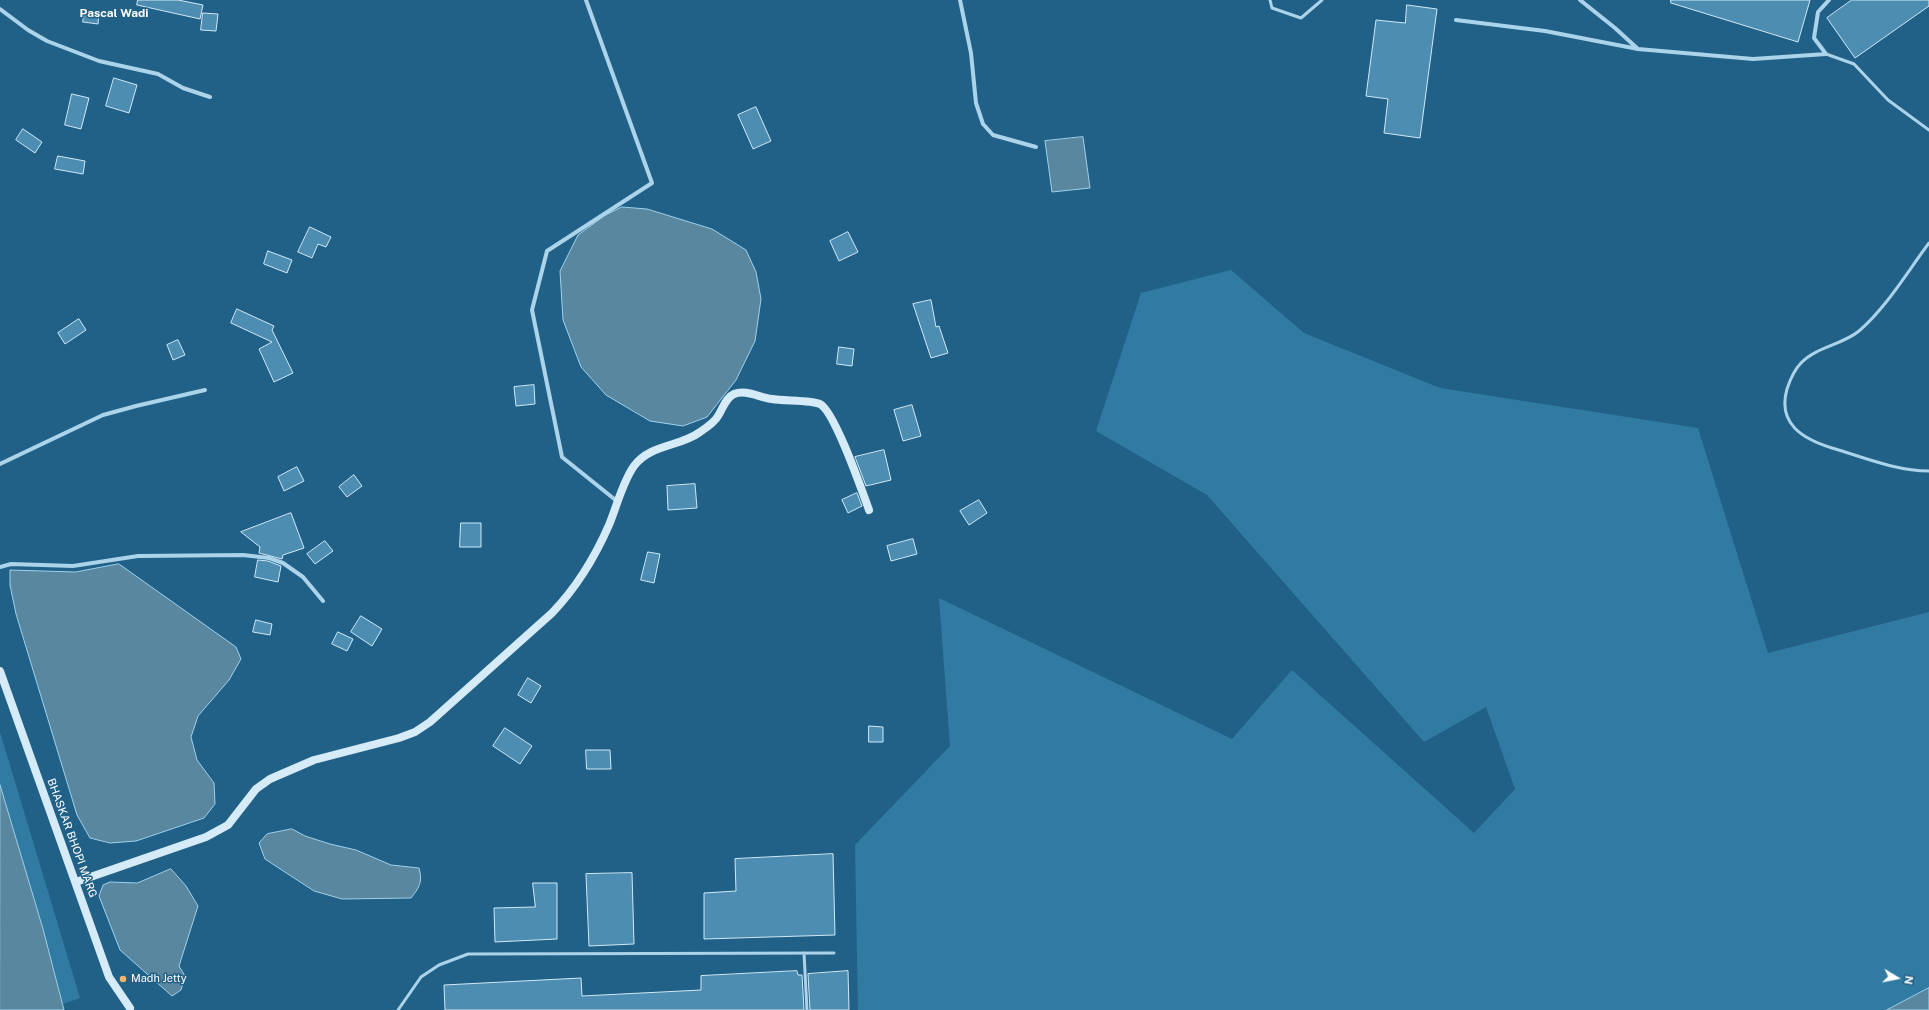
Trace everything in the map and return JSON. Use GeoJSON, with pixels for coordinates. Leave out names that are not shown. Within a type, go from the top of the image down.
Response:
{"type":"FeatureCollection","features":[{"type":"Feature","properties":{"kind":"street"},"geometry":{"type":"LineString","coordinates":[[586,0],[652,183],[547,251],[532,310],[562,457],[618,502]]}},
{"type":"Feature","properties":{"kind":"street"},"geometry":{"type":"LineString","coordinates":[[960,0],[971,52],[976,103],[983,124],[993,135],[1036,147]]}},
{"type":"Feature","properties":{"kind":"street"},"geometry":{"type":"LineString","coordinates":[[1580,0],[1638,49]]}},
{"type":"Feature","properties":{"kind":"street"},"geometry":{"type":"LineString","coordinates":[[1826,54],[1814,38],[1818,12],[1829,0]]}},
{"type":"Feature","properties":{"kind":"street"},"geometry":{"type":"LineString","coordinates":[[0,9],[28,30],[47,41],[99,61],[158,74],[183,88],[210,97]]}},
{"type":"Feature","properties":{"kind":"street"},"geometry":{"type":"LineString","coordinates":[[1456,20],[1545,31],[1638,49],[1753,60],[1826,54]]}},
{"type":"Feature","properties":{"kind":"street"},"geometry":{"type":"LineString","coordinates":[[0,464],[103,415],[205,390]]}},
{"type":"Feature","properties":{"kind":"street"},"geometry":{"type":"LineString","coordinates":[[76,882],[206,837],[228,825],[256,789],[276,777],[314,760],[398,738],[415,732],[430,722],[567,598],[584,574],[609,525],[634,467],[643,457],[699,433],[718,417],[727,400],[733,394],[744,392],[770,399],[815,403],[825,408],[842,440],[869,510]]}},
{"type":"Feature","properties":{"kind":"street"},"geometry":{"type":"LineString","coordinates":[[0,567],[11,564],[73,566],[138,556],[244,555],[269,558],[283,563],[302,577],[323,601]]}},
{"type":"Feature","properties":{"kind":"street","name":"BHASKAR BHOPI MARG"},"geometry":{"type":"LineString","coordinates":[[0,671],[110,977],[132,1009]]}},
{"type":"Feature","properties":{"kind":"lane"},"geometry":{"type":"LineString","coordinates":[[1270,0],[1272,8],[1301,18],[1322,0]]}},
{"type":"Feature","properties":{"kind":"lane"},"geometry":{"type":"LineString","coordinates":[[1826,54],[1854,64],[1888,100],[1929,130]]}},
{"type":"Feature","properties":{"kind":"lane"},"geometry":{"type":"LineString","coordinates":[[1929,243],[1878,311],[1859,331],[1842,342],[1814,353],[1801,362],[1791,376],[1784,408],[1788,419],[1797,432],[1815,443],[1903,468],[1929,471]]}},
{"type":"Feature","properties":{"kind":"lane"},"geometry":{"type":"LineString","coordinates":[[804,953],[807,1010]]}},
{"type":"Feature","properties":{"kind":"lane"},"geometry":{"type":"LineString","coordinates":[[398,1010],[421,977],[439,965],[468,954],[834,953]]}},
{"type":"Feature","properties":{"kind":"shaded area"},"geometry":{"type":"Polygon","coordinates":[[[1083,137],[1090,188],[1052,192],[1045,141],[1083,137]]]}},
{"type":"Feature","properties":{"kind":"shaded area"},"geometry":{"type":"Polygon","coordinates":[[[622,207],[647,209],[712,229],[746,250],[756,272],[761,299],[755,341],[736,380],[707,417],[683,426],[650,421],[606,395],[581,367],[563,320],[560,271],[578,235],[604,216],[622,207]]]}},
{"type":"Feature","properties":{"kind":"shaded area"},"geometry":{"type":"Polygon","coordinates":[[[1231,270],[1304,333],[1440,388],[1698,428],[1768,653],[1929,612],[1929,988],[1887,1010],[858,1010],[855,845],[950,746],[939,598],[1232,739],[1292,670],[1474,833],[1515,789],[1486,707],[1424,742],[1207,495],[1096,431],[1141,293],[1231,270]]]}},
{"type":"Feature","properties":{"kind":"shaded area"},"geometry":{"type":"Polygon","coordinates":[[[119,564],[236,647],[241,659],[229,680],[198,716],[191,737],[197,760],[214,783],[215,804],[204,818],[136,841],[110,843],[90,838],[77,815],[16,614],[10,585],[10,570],[75,572],[119,564]]]}},
{"type":"Feature","properties":{"kind":"shaded area"},"geometry":{"type":"Polygon","coordinates":[[[0,732],[80,998],[63,1004],[43,929],[0,785],[0,732]]]}},
{"type":"Feature","properties":{"kind":"shaded area"},"geometry":{"type":"Polygon","coordinates":[[[0,785],[43,929],[64,1010],[0,1010],[0,785]]]}},
{"type":"Feature","properties":{"kind":"shaded area"},"geometry":{"type":"Polygon","coordinates":[[[292,829],[305,836],[356,850],[391,865],[419,868],[421,877],[418,888],[411,898],[342,899],[314,891],[265,859],[259,843],[267,834],[292,829]]]}},
{"type":"Feature","properties":{"kind":"shaded area"},"geometry":{"type":"Polygon","coordinates":[[[171,869],[186,886],[198,906],[179,966],[185,976],[181,990],[172,996],[120,950],[99,896],[103,885],[110,882],[137,883],[171,869]]]}},
{"type":"Feature","properties":{"kind":"shaded area"},"geometry":{"type":"Polygon","coordinates":[[[1929,988],[1929,1010],[1887,1010],[1929,988]]]}},
{"type":"Feature","properties":{"kind":"building"},"geometry":{"type":"Polygon","coordinates":[[[138,0],[178,0],[203,5],[200,19],[137,5],[138,0]]]}},
{"type":"Feature","properties":{"kind":"building"},"geometry":{"type":"Polygon","coordinates":[[[1671,0],[1810,0],[1798,42],[1671,3],[1671,0]]]}},
{"type":"Feature","properties":{"kind":"building"},"geometry":{"type":"Polygon","coordinates":[[[1852,0],[1929,0],[1929,6],[1855,58],[1827,18],[1852,0]]]}},
{"type":"Feature","properties":{"kind":"building"},"geometry":{"type":"Polygon","coordinates":[[[1407,5],[1437,9],[1420,138],[1384,133],[1388,99],[1366,96],[1376,20],[1405,23],[1407,5]]]}},
{"type":"Feature","properties":{"kind":"building"},"geometry":{"type":"Polygon","coordinates":[[[85,10],[99,12],[98,24],[83,22],[85,10]]]}},
{"type":"Feature","properties":{"kind":"building"},"geometry":{"type":"Polygon","coordinates":[[[203,13],[218,14],[216,31],[201,30],[203,13]]]}},
{"type":"Feature","properties":{"kind":"building"},"geometry":{"type":"Polygon","coordinates":[[[114,78],[137,85],[129,113],[106,106],[114,78]]]}},
{"type":"Feature","properties":{"kind":"building"},"geometry":{"type":"Polygon","coordinates":[[[72,94],[89,98],[81,129],[65,125],[72,94]]]}},
{"type":"Feature","properties":{"kind":"building"},"geometry":{"type":"Polygon","coordinates":[[[756,107],[771,141],[753,149],[738,115],[756,107]]]}},
{"type":"Feature","properties":{"kind":"building"},"geometry":{"type":"Polygon","coordinates":[[[23,129],[42,142],[35,153],[16,140],[23,129]]]}},
{"type":"Feature","properties":{"kind":"building"},"geometry":{"type":"Polygon","coordinates":[[[58,156],[85,161],[83,174],[55,169],[58,156]]]}},
{"type":"Feature","properties":{"kind":"building"},"geometry":{"type":"Polygon","coordinates":[[[310,227],[331,237],[326,247],[318,244],[312,258],[298,252],[310,227]]]}},
{"type":"Feature","properties":{"kind":"building"},"geometry":{"type":"Polygon","coordinates":[[[848,232],[858,252],[839,261],[830,241],[848,232]]]}},
{"type":"Feature","properties":{"kind":"building"},"geometry":{"type":"Polygon","coordinates":[[[268,251],[292,260],[287,273],[264,264],[268,251]]]}},
{"type":"Feature","properties":{"kind":"building"},"geometry":{"type":"Polygon","coordinates":[[[931,300],[936,327],[939,326],[948,353],[931,358],[913,304],[931,300]]]}},
{"type":"Feature","properties":{"kind":"building"},"geometry":{"type":"Polygon","coordinates":[[[237,309],[274,326],[272,330],[293,373],[274,382],[259,349],[272,342],[231,323],[237,309]]]}},
{"type":"Feature","properties":{"kind":"building"},"geometry":{"type":"Polygon","coordinates":[[[79,319],[86,330],[65,344],[58,333],[79,319]]]}},
{"type":"Feature","properties":{"kind":"building"},"geometry":{"type":"Polygon","coordinates":[[[178,340],[185,355],[173,360],[167,345],[178,340]]]}},
{"type":"Feature","properties":{"kind":"building"},"geometry":{"type":"Polygon","coordinates":[[[839,347],[854,349],[852,366],[837,364],[839,347]]]}},
{"type":"Feature","properties":{"kind":"building"},"geometry":{"type":"Polygon","coordinates":[[[534,385],[535,404],[516,406],[514,387],[534,385]]]}},
{"type":"Feature","properties":{"kind":"building"},"geometry":{"type":"Polygon","coordinates":[[[912,405],[921,436],[903,441],[894,410],[912,405]]]}},
{"type":"Feature","properties":{"kind":"building"},"geometry":{"type":"Polygon","coordinates":[[[884,450],[891,480],[866,486],[855,457],[884,450]]]}},
{"type":"Feature","properties":{"kind":"building"},"geometry":{"type":"Polygon","coordinates":[[[297,467],[304,481],[284,491],[278,477],[297,467]]]}},
{"type":"Feature","properties":{"kind":"building"},"geometry":{"type":"Polygon","coordinates":[[[354,475],[362,486],[347,497],[339,487],[354,475]]]}},
{"type":"Feature","properties":{"kind":"building"},"geometry":{"type":"Polygon","coordinates":[[[695,484],[697,508],[668,510],[667,486],[695,484]]]}},
{"type":"Feature","properties":{"kind":"building"},"geometry":{"type":"Polygon","coordinates":[[[857,493],[862,506],[848,513],[842,500],[857,493]]]}},
{"type":"Feature","properties":{"kind":"building"},"geometry":{"type":"Polygon","coordinates":[[[979,500],[987,513],[969,525],[960,511],[979,500]]]}},
{"type":"Feature","properties":{"kind":"building"},"geometry":{"type":"Polygon","coordinates":[[[291,513],[304,548],[283,555],[282,559],[259,553],[260,547],[241,532],[291,513]]]}},
{"type":"Feature","properties":{"kind":"building"},"geometry":{"type":"Polygon","coordinates":[[[461,523],[481,523],[481,547],[460,547],[461,523]]]}},
{"type":"Feature","properties":{"kind":"building"},"geometry":{"type":"Polygon","coordinates":[[[913,539],[917,554],[891,561],[887,546],[913,539]]]}},
{"type":"Feature","properties":{"kind":"building"},"geometry":{"type":"Polygon","coordinates":[[[325,541],[333,551],[315,564],[307,554],[325,541]]]}},
{"type":"Feature","properties":{"kind":"building"},"geometry":{"type":"Polygon","coordinates":[[[648,552],[660,554],[654,583],[641,580],[648,552]]]}},
{"type":"Feature","properties":{"kind":"building"},"geometry":{"type":"Polygon","coordinates":[[[258,560],[268,561],[281,566],[278,582],[255,577],[258,560]]]}},
{"type":"Feature","properties":{"kind":"building"},"geometry":{"type":"Polygon","coordinates":[[[361,616],[382,629],[372,646],[351,632],[361,616]]]}},
{"type":"Feature","properties":{"kind":"building"},"geometry":{"type":"Polygon","coordinates":[[[256,620],[272,624],[270,635],[253,632],[256,620]]]}},
{"type":"Feature","properties":{"kind":"building"},"geometry":{"type":"Polygon","coordinates":[[[338,632],[353,639],[347,651],[332,644],[338,632]]]}},
{"type":"Feature","properties":{"kind":"building"},"geometry":{"type":"Polygon","coordinates":[[[528,678],[541,686],[531,703],[518,695],[528,678]]]}},
{"type":"Feature","properties":{"kind":"building"},"geometry":{"type":"Polygon","coordinates":[[[869,726],[883,727],[883,742],[869,742],[869,726]]]}},
{"type":"Feature","properties":{"kind":"building"},"geometry":{"type":"Polygon","coordinates":[[[505,728],[532,746],[520,764],[493,746],[505,728]]]}},
{"type":"Feature","properties":{"kind":"building"},"geometry":{"type":"Polygon","coordinates":[[[586,750],[610,750],[611,769],[587,769],[586,750]]]}},
{"type":"Feature","properties":{"kind":"building"},"geometry":{"type":"Polygon","coordinates":[[[833,854],[835,935],[704,939],[704,893],[736,891],[735,859],[833,854]]]}},
{"type":"Feature","properties":{"kind":"building"},"geometry":{"type":"Polygon","coordinates":[[[632,873],[634,944],[589,946],[586,874],[632,873]]]}},
{"type":"Feature","properties":{"kind":"building"},"geometry":{"type":"Polygon","coordinates":[[[533,883],[557,883],[557,939],[495,942],[494,908],[535,907],[533,883]]]}},
{"type":"Feature","properties":{"kind":"building"},"geometry":{"type":"Polygon","coordinates":[[[797,971],[798,975],[802,975],[804,1010],[445,1010],[444,985],[581,978],[582,996],[701,990],[701,976],[797,971]]]}},
{"type":"Feature","properties":{"kind":"building"},"geometry":{"type":"Polygon","coordinates":[[[848,971],[849,1010],[810,1010],[808,974],[848,971]]]}},
{"type":"Feature","properties":{"kind":"place","name":"Madh Jetty"},"geometry":{"type":"Point","coordinates":[123,979]}},
{"type":"Feature","properties":{"kind":"district","name":"Pascal Wadi"},"geometry":{"type":"Point","coordinates":[114,13]}}]}
